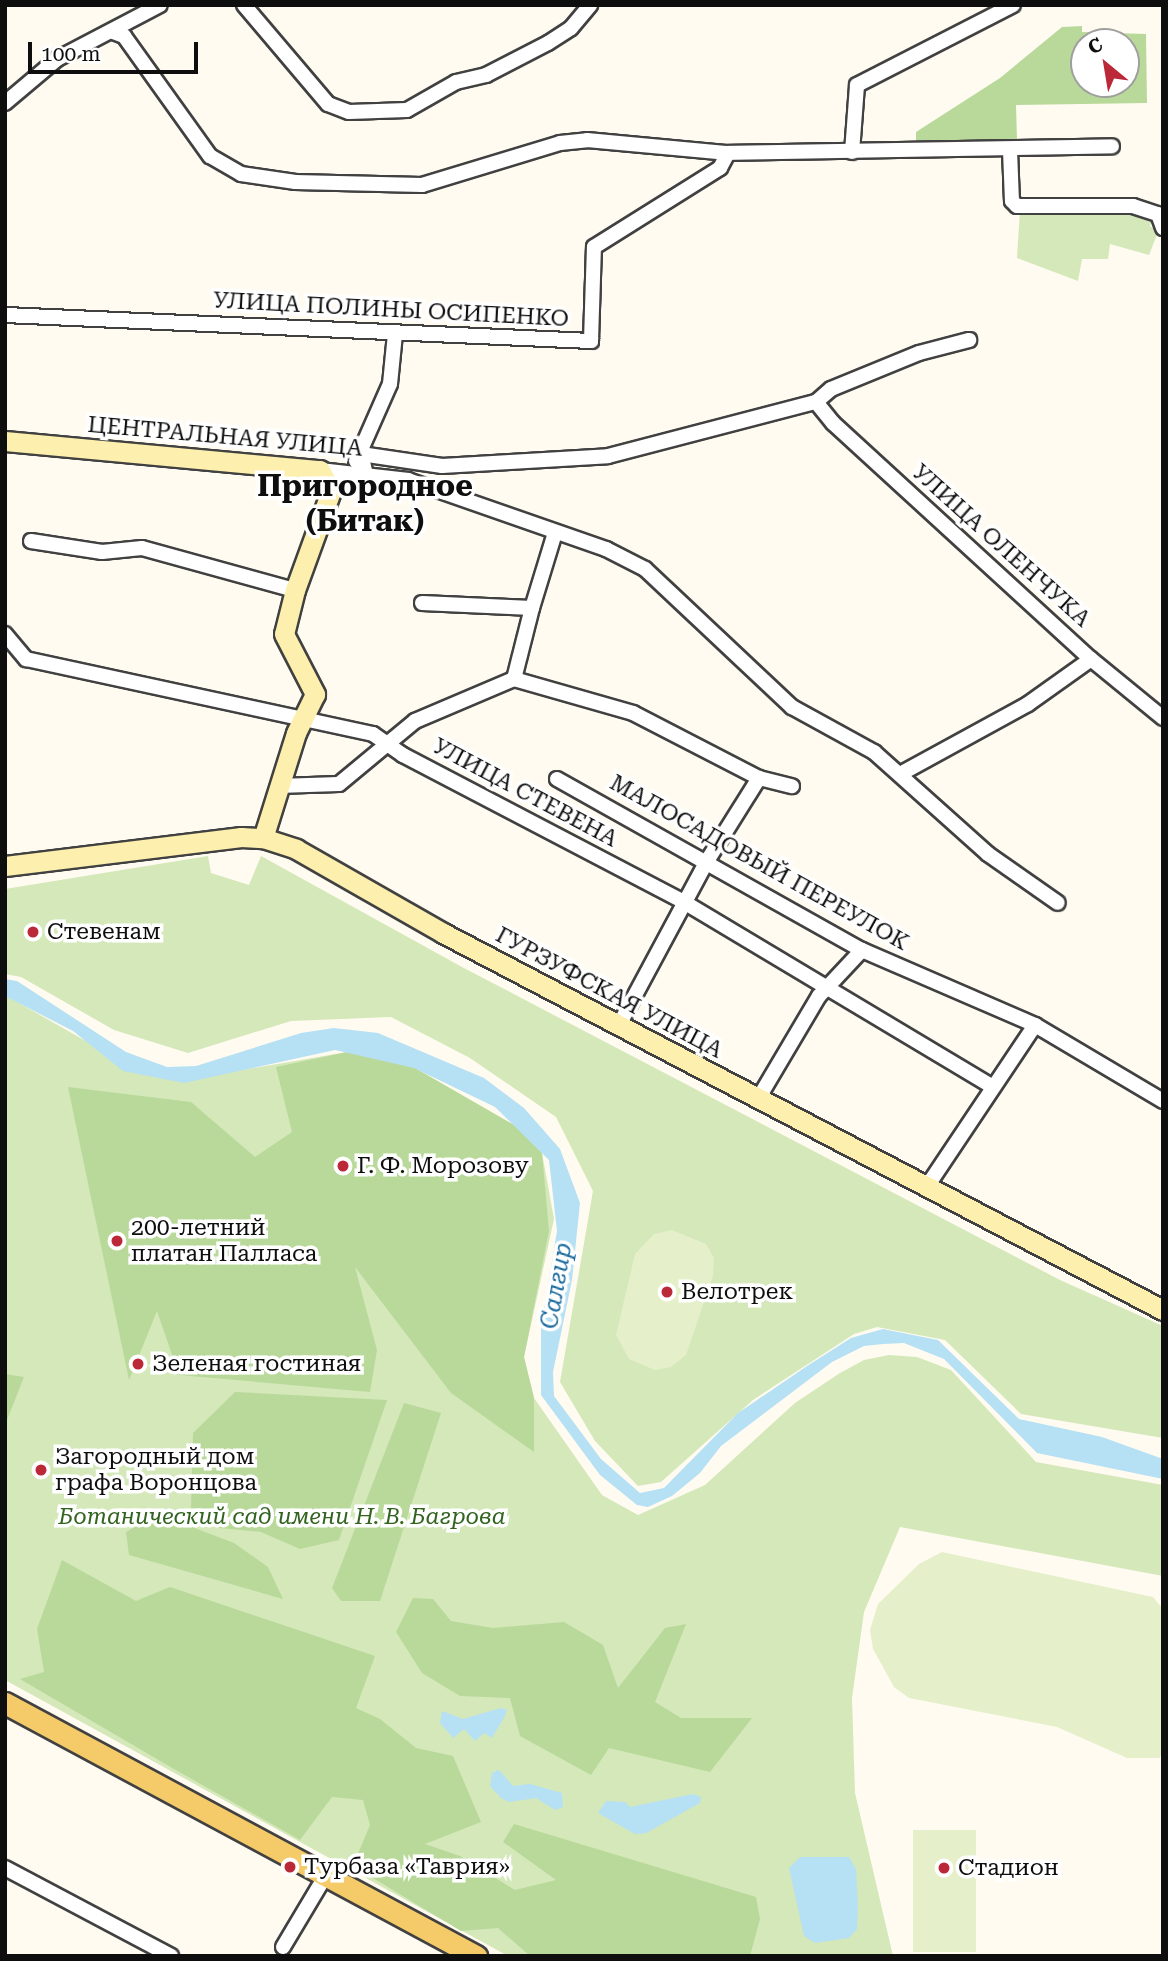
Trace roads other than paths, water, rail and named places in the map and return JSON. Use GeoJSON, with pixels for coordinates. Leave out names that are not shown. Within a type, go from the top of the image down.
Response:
{"type":"FeatureCollection","features":[{"type":"Feature","properties":{"kind":"main road","name":"ЦЕНТРАЛЬНАЯ УЛИЦА"},"geometry":{"type":"LineString","coordinates":[[5,441],[320,470]]}},
{"type":"Feature","properties":{"kind":"main road"},"geometry":{"type":"LineString","coordinates":[[263,838],[278,786],[316,694],[284,634],[295,590],[331,491],[320,470]]}},
{"type":"Feature","properties":{"kind":"main road","name":"ГУРЗУФСКАЯ УЛИЦА"},"geometry":{"type":"LineString","coordinates":[[5,866],[195,841],[263,838],[296,849],[443,933],[1163,1310]]}},
{"type":"Feature","properties":{"kind":"main road"},"geometry":{"type":"LineString","coordinates":[[5,1703],[476,1956]]}},
{"type":"Feature","properties":{"kind":"street"},"geometry":{"type":"LineString","coordinates":[[5,103],[57,60],[160,5]]}},
{"type":"Feature","properties":{"kind":"street"},"geometry":{"type":"LineString","coordinates":[[244,5],[328,104],[349,112],[407,110],[456,82],[486,75],[548,43],[590,5]]}},
{"type":"Feature","properties":{"kind":"street"},"geometry":{"type":"LineString","coordinates":[[852,152],[857,85],[1013,5]]}},
{"type":"Feature","properties":{"kind":"street"},"geometry":{"type":"LineString","coordinates":[[113,32],[124,36],[210,156],[241,174],[295,182],[422,185],[560,142],[587,140],[728,153],[852,152],[1002,145],[1010,150]]}},
{"type":"Feature","properties":{"kind":"street"},"geometry":{"type":"LineString","coordinates":[[1010,150],[1020,146],[1112,146]]}},
{"type":"Feature","properties":{"kind":"street"},"geometry":{"type":"LineString","coordinates":[[1010,150],[1012,201],[1017,206],[1133,206],[1158,214],[1163,228]]}},
{"type":"Feature","properties":{"kind":"street","name":"УЛИЦА ПОЛИНЫ ОСИПЕНКО"},"geometry":{"type":"LineString","coordinates":[[5,315],[591,341],[594,247],[720,168],[728,153]]}},
{"type":"Feature","properties":{"kind":"street"},"geometry":{"type":"LineString","coordinates":[[331,491],[361,454],[390,384],[396,334]]}},
{"type":"Feature","properties":{"kind":"street"},"geometry":{"type":"LineString","coordinates":[[361,454],[443,466],[608,456],[816,402],[831,389],[919,353],[969,340]]}},
{"type":"Feature","properties":{"kind":"street","name":"УЛИЦА ОЛЕНЧУКА"},"geometry":{"type":"LineString","coordinates":[[816,402],[832,423],[1091,659],[1163,718]]}},
{"type":"Feature","properties":{"kind":"street"},"geometry":{"type":"LineString","coordinates":[[361,454],[366,475]]}},
{"type":"Feature","properties":{"kind":"street","name":"ЦЕНТРАЛЬНАЯ УЛИЦА"},"geometry":{"type":"LineString","coordinates":[[320,470],[408,480],[555,533],[606,548],[645,569],[792,707],[874,752],[902,773],[950,822],[1058,903]]}},
{"type":"Feature","properties":{"kind":"street"},"geometry":{"type":"LineString","coordinates":[[514,679],[531,608],[555,533]]}},
{"type":"Feature","properties":{"kind":"street"},"geometry":{"type":"LineString","coordinates":[[31,541],[102,552],[142,548],[295,590]]}},
{"type":"Feature","properties":{"kind":"street"},"geometry":{"type":"LineString","coordinates":[[422,603],[531,608]]}},
{"type":"Feature","properties":{"kind":"street","name":"УЛИЦА СТЕВЕНА"},"geometry":{"type":"LineString","coordinates":[[5,634],[26,659],[373,734],[684,902],[828,985],[992,1086]]}},
{"type":"Feature","properties":{"kind":"street"},"geometry":{"type":"LineString","coordinates":[[902,773],[1028,704],[1091,659]]}},
{"type":"Feature","properties":{"kind":"street"},"geometry":{"type":"LineString","coordinates":[[278,786],[339,785],[415,721],[514,679],[633,713],[759,778],[792,786]]}},
{"type":"Feature","properties":{"kind":"street"},"geometry":{"type":"LineString","coordinates":[[619,1025],[707,861],[759,778]]}},
{"type":"Feature","properties":{"kind":"street","name":"МАЛОСАДОВЫЙ ПЕРЕУЛОК"},"geometry":{"type":"LineString","coordinates":[[557,779],[862,950],[1035,1025],[1163,1101]]}},
{"type":"Feature","properties":{"kind":"street"},"geometry":{"type":"LineString","coordinates":[[758,1099],[828,985],[862,950]]}},
{"type":"Feature","properties":{"kind":"street"},"geometry":{"type":"LineString","coordinates":[[926,1188],[1035,1025]]}},
{"type":"Feature","properties":{"kind":"street"},"geometry":{"type":"LineString","coordinates":[[5,1868],[171,1956]]}},
{"type":"Feature","properties":{"kind":"street"},"geometry":{"type":"LineString","coordinates":[[284,1947],[326,1875]]}},
{"type":"Feature","properties":{"kind":"water","name":"Салгир"},"geometry":{"type":"Polygon","coordinates":[[[5,979],[17,981],[126,1052],[167,1067],[196,1066],[301,1033],[334,1028],[378,1033],[484,1078],[524,1108],[560,1149],[580,1203],[572,1280],[553,1372],[554,1396],[601,1459],[640,1493],[664,1488],[738,1413],[807,1366],[851,1338],[883,1329],[938,1340],[1019,1419],[1102,1437],[1163,1459],[1163,1479],[1037,1453],[944,1359],[904,1343],[883,1344],[864,1346],[832,1362],[721,1446],[700,1473],[672,1496],[648,1507],[637,1505],[600,1475],[541,1395],[541,1327],[557,1231],[549,1160],[495,1107],[414,1068],[335,1050],[184,1083],[123,1071],[73,1031],[5,996],[5,979]]]}},
{"type":"Feature","properties":{"kind":"water"},"geometry":{"type":"Polygon","coordinates":[[[501,1708],[507,1710],[492,1738],[484,1733],[475,1741],[464,1729],[453,1738],[440,1723],[442,1711],[463,1719],[501,1708]]]}},
{"type":"Feature","properties":{"kind":"water"},"geometry":{"type":"Polygon","coordinates":[[[499,1770],[513,1786],[530,1784],[562,1793],[563,1807],[555,1810],[536,1798],[509,1802],[501,1798],[490,1786],[492,1773],[499,1770]]]}},
{"type":"Feature","properties":{"kind":"water"},"geometry":{"type":"Polygon","coordinates":[[[693,1794],[701,1797],[700,1803],[646,1833],[635,1834],[598,1813],[606,1801],[625,1802],[630,1807],[693,1794]]]}},
{"type":"Feature","properties":{"kind":"water"},"geometry":{"type":"Polygon","coordinates":[[[800,1857],[849,1857],[856,1869],[858,1905],[857,1929],[849,1938],[815,1943],[804,1936],[789,1868],[800,1857]]]}},
{"type":"Feature","properties":{"kind":"place","name":"Стевенам"},"geometry":{"type":"Point","coordinates":[33,932]}},
{"type":"Feature","properties":{"kind":"place","name":"Г. Ф. Морозову"},"geometry":{"type":"Point","coordinates":[343,1166]}},
{"type":"Feature","properties":{"kind":"place","name":"200-летний платан Палласа"},"geometry":{"type":"Point","coordinates":[117,1241]}},
{"type":"Feature","properties":{"kind":"place","name":"Велотрек"},"geometry":{"type":"Point","coordinates":[667,1292]}},
{"type":"Feature","properties":{"kind":"place","name":"Зеленая гостиная"},"geometry":{"type":"Point","coordinates":[138,1364]}},
{"type":"Feature","properties":{"kind":"place","name":"Загородный дом графа Воронцова"},"geometry":{"type":"Point","coordinates":[41,1470]}},
{"type":"Feature","properties":{"kind":"place","name":"Турбаза «Таврия»"},"geometry":{"type":"Point","coordinates":[290,1867]}},
{"type":"Feature","properties":{"kind":"place","name":"Стадион"},"geometry":{"type":"Point","coordinates":[944,1868]}},
{"type":"Feature","properties":{"kind":"district","name":"Пригородное (Битак)"},"geometry":{"type":"Point","coordinates":[365,503]}},
{"type":"Feature","properties":{"kind":"park label","name":"Ботанический сад имени Н. В. Багрова"},"geometry":{"type":"Point","coordinates":[282,1517]}}]}
